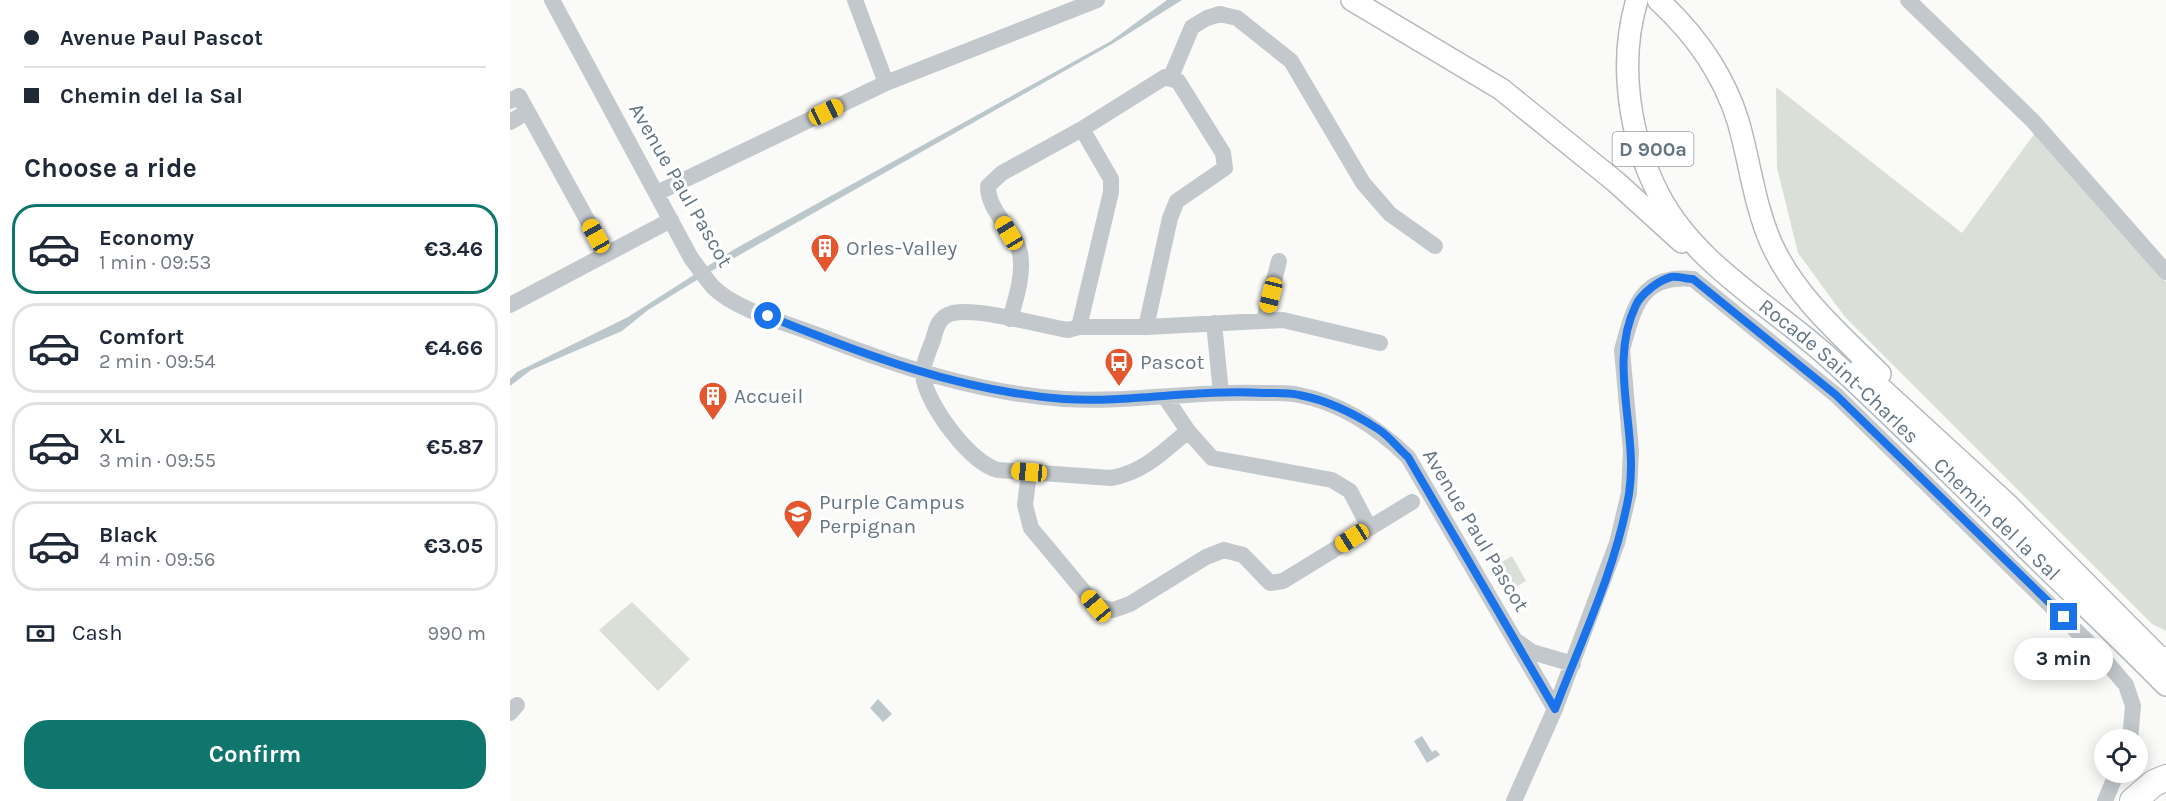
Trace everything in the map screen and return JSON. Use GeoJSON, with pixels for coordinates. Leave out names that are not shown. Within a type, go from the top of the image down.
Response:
{"type":"FeatureCollection","features":[{"type":"Feature","properties":{"kind":"highway"},"geometry":{"type":"LineString","coordinates":[[2133,801],[2154,783],[2166,778]]}},
{"type":"Feature","properties":{"kind":"main road"},"geometry":{"type":"LineString","coordinates":[[1352,0],[1501,90],[1616,182],[1751,303],[1826,362],[1903,428]]}},
{"type":"Feature","properties":{"kind":"main road","name":"Rocade Saint-Charles"},"geometry":{"type":"LineString","coordinates":[[1637,0],[1629,41],[1631,109],[1641,151],[1660,196],[1678,222],[1711,260],[1824,354],[1903,428],[2166,686]]}},
{"type":"Feature","properties":{"kind":"main road"},"geometry":{"type":"LineString","coordinates":[[1656,1],[1689,30],[1714,65],[1738,121],[1751,180],[1772,244],[1805,300],[2006,503]]}},
{"type":"Feature","properties":{"kind":"main road","name":"Rocade Saint-Charles"},"geometry":{"type":"LineString","coordinates":[[1656,1],[1640,45],[1641,89],[1645,119],[1660,167],[1683,208],[1740,269],[1886,391],[2006,503],[2164,662]]}},
{"type":"Feature","properties":{"kind":"street","name":"Avenue Paul Pascot"},"geometry":{"type":"LineString","coordinates":[[552,0],[691,258],[714,288],[738,303],[923,374],[996,390],[1064,399],[1165,397],[1221,393],[1299,394],[1340,408],[1379,429],[1408,457],[1555,709]]}},
{"type":"Feature","properties":{"kind":"street"},"geometry":{"type":"LineString","coordinates":[[855,0],[886,83]]}},
{"type":"Feature","properties":{"kind":"street"},"geometry":{"type":"LineString","coordinates":[[657,193],[886,83],[1097,0]]}},
{"type":"Feature","properties":{"kind":"street"},"geometry":{"type":"LineString","coordinates":[[1908,0],[2033,121],[2166,272]]}},
{"type":"Feature","properties":{"kind":"street"},"geometry":{"type":"LineString","coordinates":[[1170,79],[1192,27],[1207,18],[1220,14],[1237,18],[1291,61],[1363,183],[1390,214],[1435,246]]}},
{"type":"Feature","properties":{"kind":"street"},"geometry":{"type":"LineString","coordinates":[[1010,319],[1022,271],[1020,251],[988,198],[988,186],[1002,173],[1082,129],[1165,77],[1178,81],[1223,153],[1225,168],[1177,201],[1162,251],[1146,327]]}},
{"type":"Feature","properties":{"kind":"street"},"geometry":{"type":"LineString","coordinates":[[510,101],[519,96],[606,254]]}},
{"type":"Feature","properties":{"kind":"street"},"geometry":{"type":"LineString","coordinates":[[510,122],[527,112]]}},
{"type":"Feature","properties":{"kind":"street"},"geometry":{"type":"LineString","coordinates":[[1079,327],[1111,192],[1111,179],[1082,129]]}},
{"type":"Feature","properties":{"kind":"street"},"geometry":{"type":"LineString","coordinates":[[510,305],[671,220]]}},
{"type":"Feature","properties":{"kind":"street"},"geometry":{"type":"LineString","coordinates":[[1264,320],[1279,261]]}},
{"type":"Feature","properties":{"kind":"street","name":"Chemin del la Sal"},"geometry":{"type":"LineString","coordinates":[[1572,664],[1617,543],[1629,492],[1631,451],[1622,350],[1636,303],[1654,286],[1671,277],[1693,279],[1836,395],[2047,600],[2126,685],[2133,706],[2131,729]]}},
{"type":"Feature","properties":{"kind":"street"},"geometry":{"type":"LineString","coordinates":[[1188,431],[1151,462],[1127,476],[1110,478],[987,467],[976,458],[932,402],[923,374],[938,322],[952,313],[970,313],[1068,330],[1079,327],[1146,327],[1283,320],[1380,342]]}},
{"type":"Feature","properties":{"kind":"street"},"geometry":{"type":"LineString","coordinates":[[1214,323],[1221,393]]}},
{"type":"Feature","properties":{"kind":"street"},"geometry":{"type":"LineString","coordinates":[[1165,397],[1188,431],[1212,458],[1332,480],[1345,486],[1370,527]]}},
{"type":"Feature","properties":{"kind":"street"},"geometry":{"type":"LineString","coordinates":[[1029,472],[1025,505],[1031,528],[1096,606],[1113,610],[1130,604],[1206,557],[1224,550],[1244,555],[1270,583],[1283,581],[1412,502]]}},
{"type":"Feature","properties":{"kind":"street","name":"Avenue Paul Pascot"},"geometry":{"type":"LineString","coordinates":[[1517,641],[1532,652],[1572,664]]}},
{"type":"Feature","properties":{"kind":"street"},"geometry":{"type":"LineString","coordinates":[[1514,801],[1555,709],[1572,664]]}},
{"type":"Feature","properties":{"kind":"street"},"geometry":{"type":"LineString","coordinates":[[2105,801],[2112,783]]}},
{"type":"Feature","properties":{"kind":"shaded area"},"geometry":{"type":"Polygon","coordinates":[[[1167,0],[1182,0],[1112,44],[713,270],[648,310],[622,331],[531,370],[510,386],[510,379],[517,372],[628,317],[733,250],[1111,41],[1167,0]]]}},
{"type":"Feature","properties":{"kind":"shaded area"},"geometry":{"type":"Polygon","coordinates":[[[1776,87],[1962,233],[2035,133],[2166,282],[2166,631],[2152,624],[1845,317],[1798,253],[1777,168],[1776,87]]]}},
{"type":"Feature","properties":{"kind":"shaded area"},"geometry":{"type":"Polygon","coordinates":[[[1512,556],[1526,581],[1509,591],[1495,566],[1512,556]]]}},
{"type":"Feature","properties":{"kind":"shaded area"},"geometry":{"type":"Polygon","coordinates":[[[632,602],[690,659],[658,691],[599,630],[632,602]]]}},
{"type":"Feature","properties":{"kind":"shaded area"},"geometry":{"type":"Polygon","coordinates":[[[878,699],[892,714],[883,722],[870,708],[878,699]]]}},
{"type":"Feature","properties":{"kind":"shaded area"},"geometry":{"type":"Polygon","coordinates":[[[1422,736],[1432,752],[1436,750],[1440,755],[1427,763],[1414,741],[1422,736]]]}},
{"type":"Feature","properties":{"kind":"place","name":"Orles-Valley"},"geometry":{"type":"Point","coordinates":[825,274]}},
{"type":"Feature","properties":{"kind":"place","name":"Pascot"},"geometry":{"type":"Point","coordinates":[1119,388]}},
{"type":"Feature","properties":{"kind":"place","name":"Accueil"},"geometry":{"type":"Point","coordinates":[713,422]}},
{"type":"Feature","properties":{"kind":"place","name":"Purple Campus Perpignan"},"geometry":{"type":"Point","coordinates":[798,540]}},
{"type":"Feature","properties":{"kind":"route"},"geometry":{"type":"LineString","coordinates":[[768,316],[923,374],[996,390],[1064,399],[1137,398],[1239,392],[1299,394],[1340,408],[1379,429],[1408,457],[1430,491],[1555,709],[1591,618],[1617,543],[1629,492],[1631,451],[1622,350],[1636,303],[1654,286],[1671,277],[1693,279],[1836,395],[2064,617]]}}]}
